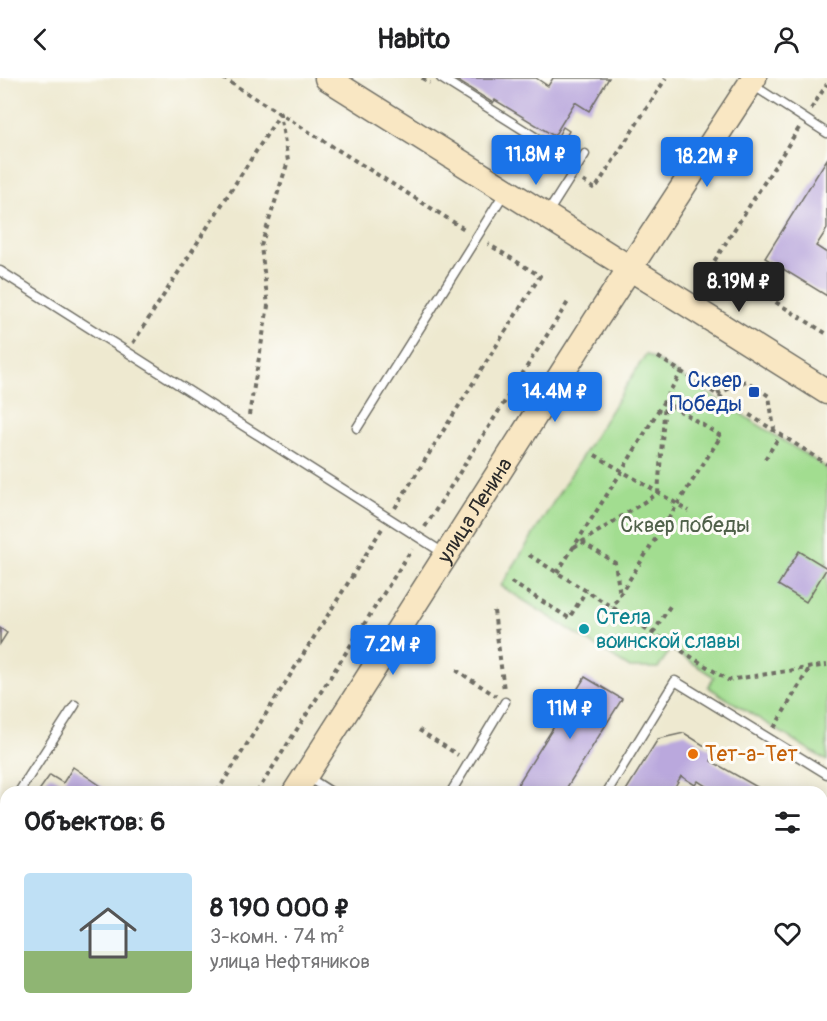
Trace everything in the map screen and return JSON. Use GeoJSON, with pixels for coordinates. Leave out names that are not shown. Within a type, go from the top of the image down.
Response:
{"type":"FeatureCollection","features":[{"type":"Feature","properties":{"kind":"main road"},"geometry":{"type":"LineString","coordinates":[[333,80],[545,217],[827,392]]}},
{"type":"Feature","properties":{"kind":"main road","name":"улица Ленина"},"geometry":{"type":"LineString","coordinates":[[300,784],[752,81]]}},
{"type":"Feature","properties":{"kind":"lane"},"geometry":{"type":"LineString","coordinates":[[441,78],[578,164]]}},
{"type":"Feature","properties":{"kind":"lane"},"geometry":{"type":"LineString","coordinates":[[752,81],[827,133]]}},
{"type":"Feature","properties":{"kind":"lane"},"geometry":{"type":"LineString","coordinates":[[545,217],[585,154]]}},
{"type":"Feature","properties":{"kind":"lane"},"geometry":{"type":"LineString","coordinates":[[357,428],[505,191]]}},
{"type":"Feature","properties":{"kind":"lane"},"geometry":{"type":"LineString","coordinates":[[0,271],[446,554]]}},
{"type":"Feature","properties":{"kind":"lane"},"geometry":{"type":"LineString","coordinates":[[611,786],[675,681],[827,774]]}},
{"type":"Feature","properties":{"kind":"lane"},"geometry":{"type":"LineString","coordinates":[[455,786],[505,702]]}},
{"type":"Feature","properties":{"kind":"lane"},"geometry":{"type":"LineString","coordinates":[[23,786],[75,705]]}},
{"type":"Feature","properties":{"kind":"path"},"geometry":{"type":"LineString","coordinates":[[221,786],[540,276],[223,78]]}},
{"type":"Feature","properties":{"kind":"path"},"geometry":{"type":"LineString","coordinates":[[595,189],[666,78]]}},
{"type":"Feature","properties":{"kind":"path"},"geometry":{"type":"LineString","coordinates":[[827,84],[713,263],[827,334]]}},
{"type":"Feature","properties":{"kind":"path"},"geometry":{"type":"LineString","coordinates":[[128,352],[280,114]]}},
{"type":"Feature","properties":{"kind":"path"},"geometry":{"type":"LineString","coordinates":[[247,428],[268,306],[261,246],[288,161],[280,114]]}},
{"type":"Feature","properties":{"kind":"path"},"geometry":{"type":"LineString","coordinates":[[658,357],[827,464]]}},
{"type":"Feature","properties":{"kind":"path"},"geometry":{"type":"LineString","coordinates":[[557,573],[682,372]]}},
{"type":"Feature","properties":{"kind":"path"},"geometry":{"type":"LineString","coordinates":[[717,394],[746,381],[769,396],[774,430]]}},
{"type":"Feature","properties":{"kind":"path"},"geometry":{"type":"LineString","coordinates":[[658,493],[665,402]]}},
{"type":"Feature","properties":{"kind":"path"},"geometry":{"type":"LineString","coordinates":[[612,607],[720,436],[665,402]]}},
{"type":"Feature","properties":{"kind":"path"},"geometry":{"type":"LineString","coordinates":[[765,459],[780,434]]}},
{"type":"Feature","properties":{"kind":"path"},"geometry":{"type":"LineString","coordinates":[[595,455],[689,512]]}},
{"type":"Feature","properties":{"kind":"path"},"geometry":{"type":"LineString","coordinates":[[574,547],[658,493]]}},
{"type":"Feature","properties":{"kind":"path"},"geometry":{"type":"LineString","coordinates":[[582,542],[615,562],[620,595]]}},
{"type":"Feature","properties":{"kind":"path"},"geometry":{"type":"LineString","coordinates":[[529,555],[728,680],[827,665]]}},
{"type":"Feature","properties":{"kind":"path"},"geometry":{"type":"LineString","coordinates":[[512,582],[569,618],[586,591]]}},
{"type":"Feature","properties":{"kind":"path"},"geometry":{"type":"LineString","coordinates":[[653,633],[672,603]]}},
{"type":"Feature","properties":{"kind":"path"},"geometry":{"type":"LineString","coordinates":[[494,611],[505,702]]}},
{"type":"Feature","properties":{"kind":"path"},"geometry":{"type":"LineString","coordinates":[[768,738],[811,667]]}},
{"type":"Feature","properties":{"kind":"path"},"geometry":{"type":"LineString","coordinates":[[456,670],[505,702]]}},
{"type":"Feature","properties":{"kind":"path"},"geometry":{"type":"LineString","coordinates":[[419,730],[469,762]]}},
{"type":"Feature","properties":{"kind":"green space","name":"Сквер победы"},"geometry":{"type":"Polygon","coordinates":[[[646,354],[827,468],[827,761],[708,687],[714,677],[671,649],[658,668],[630,668],[501,586],[646,354]]]}},
{"type":"Feature","properties":{"kind":"building"},"geometry":{"type":"Polygon","coordinates":[[[453,78],[536,78],[548,86],[553,78],[609,78],[589,111],[575,102],[554,136],[495,100],[493,103],[453,78]]]}},
{"type":"Feature","properties":{"kind":"building"},"geometry":{"type":"Polygon","coordinates":[[[563,127],[569,131],[564,140],[558,136],[563,127]]]}},
{"type":"Feature","properties":{"kind":"building"},"geometry":{"type":"Polygon","coordinates":[[[827,159],[827,229],[816,246],[827,253],[827,296],[765,258],[827,159]]]}},
{"type":"Feature","properties":{"kind":"building"},"geometry":{"type":"Polygon","coordinates":[[[799,551],[827,568],[806,602],[778,585],[799,551]]]}},
{"type":"Feature","properties":{"kind":"building"},"geometry":{"type":"Polygon","coordinates":[[[0,628],[7,633],[0,644],[0,628]]]}},
{"type":"Feature","properties":{"kind":"building"},"geometry":{"type":"Polygon","coordinates":[[[585,677],[622,699],[568,786],[517,786],[585,677]]]}},
{"type":"Feature","properties":{"kind":"building"},"geometry":{"type":"Polygon","coordinates":[[[684,733],[716,753],[711,761],[755,786],[706,786],[698,781],[695,785],[681,776],[675,786],[629,786],[658,739],[684,733]]]}},
{"type":"Feature","properties":{"kind":"building"},"geometry":{"type":"Polygon","coordinates":[[[73,767],[101,786],[42,786],[50,775],[63,783],[73,767]]]}},
{"type":"Feature","properties":{"kind":"place","name":"Сквер Победы"},"geometry":{"type":"Point","coordinates":[754,392]}},
{"type":"Feature","properties":{"kind":"place","name":"Стела воинской славы"},"geometry":{"type":"Point","coordinates":[584,629]}},
{"type":"Feature","properties":{"kind":"place","name":"Тет-а-Тет"},"geometry":{"type":"Point","coordinates":[693,754]}}]}
